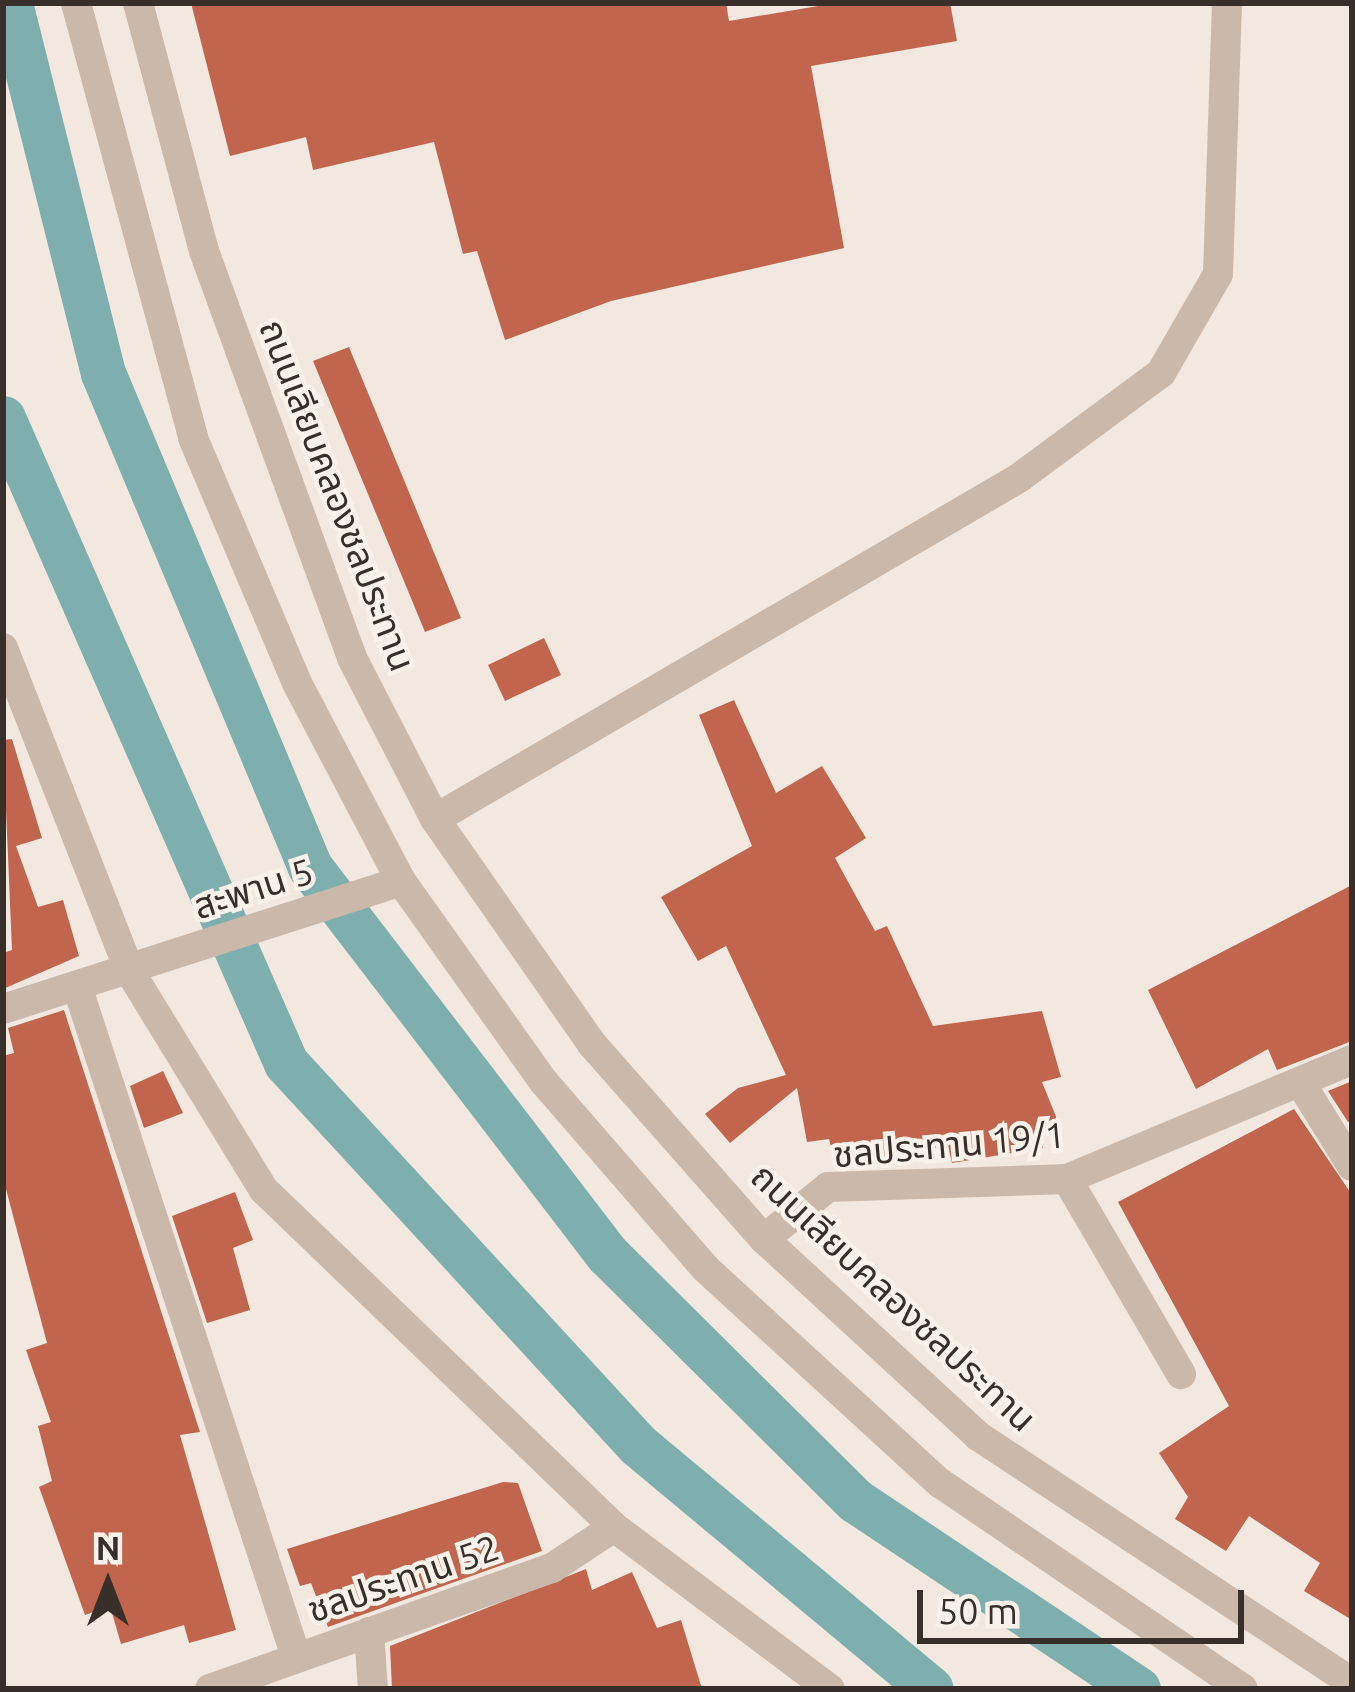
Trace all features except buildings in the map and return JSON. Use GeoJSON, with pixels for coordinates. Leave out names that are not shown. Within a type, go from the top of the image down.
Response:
{"type":"FeatureCollection","features":[{"type":"Feature","properties":{"kind":"street"},"geometry":{"type":"LineString","coordinates":[[76,3],[193,438],[297,683],[400,880],[544,1082],[705,1268],[940,1483],[1243,1689]]}},
{"type":"Feature","properties":{"kind":"street","name":"ถนนเลียบคลองชลประทาน"},"geometry":{"type":"LineString","coordinates":[[138,3],[212,272],[352,658],[435,819],[592,1044],[764,1239],[978,1436],[1352,1683]]}},
{"type":"Feature","properties":{"kind":"street"},"geometry":{"type":"LineString","coordinates":[[435,819],[1019,478],[1161,373],[1218,274],[1227,3]]}},
{"type":"Feature","properties":{"kind":"street"},"geometry":{"type":"LineString","coordinates":[[3,648],[129,970],[264,1190],[614,1527],[830,1689]]}},
{"type":"Feature","properties":{"kind":"street","name":"สะพาน 5"},"geometry":{"type":"LineString","coordinates":[[3,1009],[400,880]]}},
{"type":"Feature","properties":{"kind":"street"},"geometry":{"type":"LineString","coordinates":[[77,986],[296,1657]]}},
{"type":"Feature","properties":{"kind":"street","name":"ชลประทาน 19/1"},"geometry":{"type":"LineString","coordinates":[[764,1239],[828,1187],[1067,1179],[1352,1060]]}},
{"type":"Feature","properties":{"kind":"street"},"geometry":{"type":"LineString","coordinates":[[1300,1082],[1352,1166]]}},
{"type":"Feature","properties":{"kind":"street"},"geometry":{"type":"LineString","coordinates":[[1067,1179],[1181,1374]]}},
{"type":"Feature","properties":{"kind":"street","name":"ชลประทาน 52"},"geometry":{"type":"LineString","coordinates":[[210,1689],[552,1568],[614,1527]]}},
{"type":"Feature","properties":{"kind":"street"},"geometry":{"type":"LineString","coordinates":[[369,1632],[373,1689]]}},
{"type":"Feature","properties":{"kind":"waterway"},"geometry":{"type":"LineString","coordinates":[[10,3],[103,373],[310,867],[608,1255],[856,1501],[1138,1689]]}},
{"type":"Feature","properties":{"kind":"waterway"},"geometry":{"type":"LineString","coordinates":[[3,418],[286,1063],[638,1445],[931,1689]]}}]}
